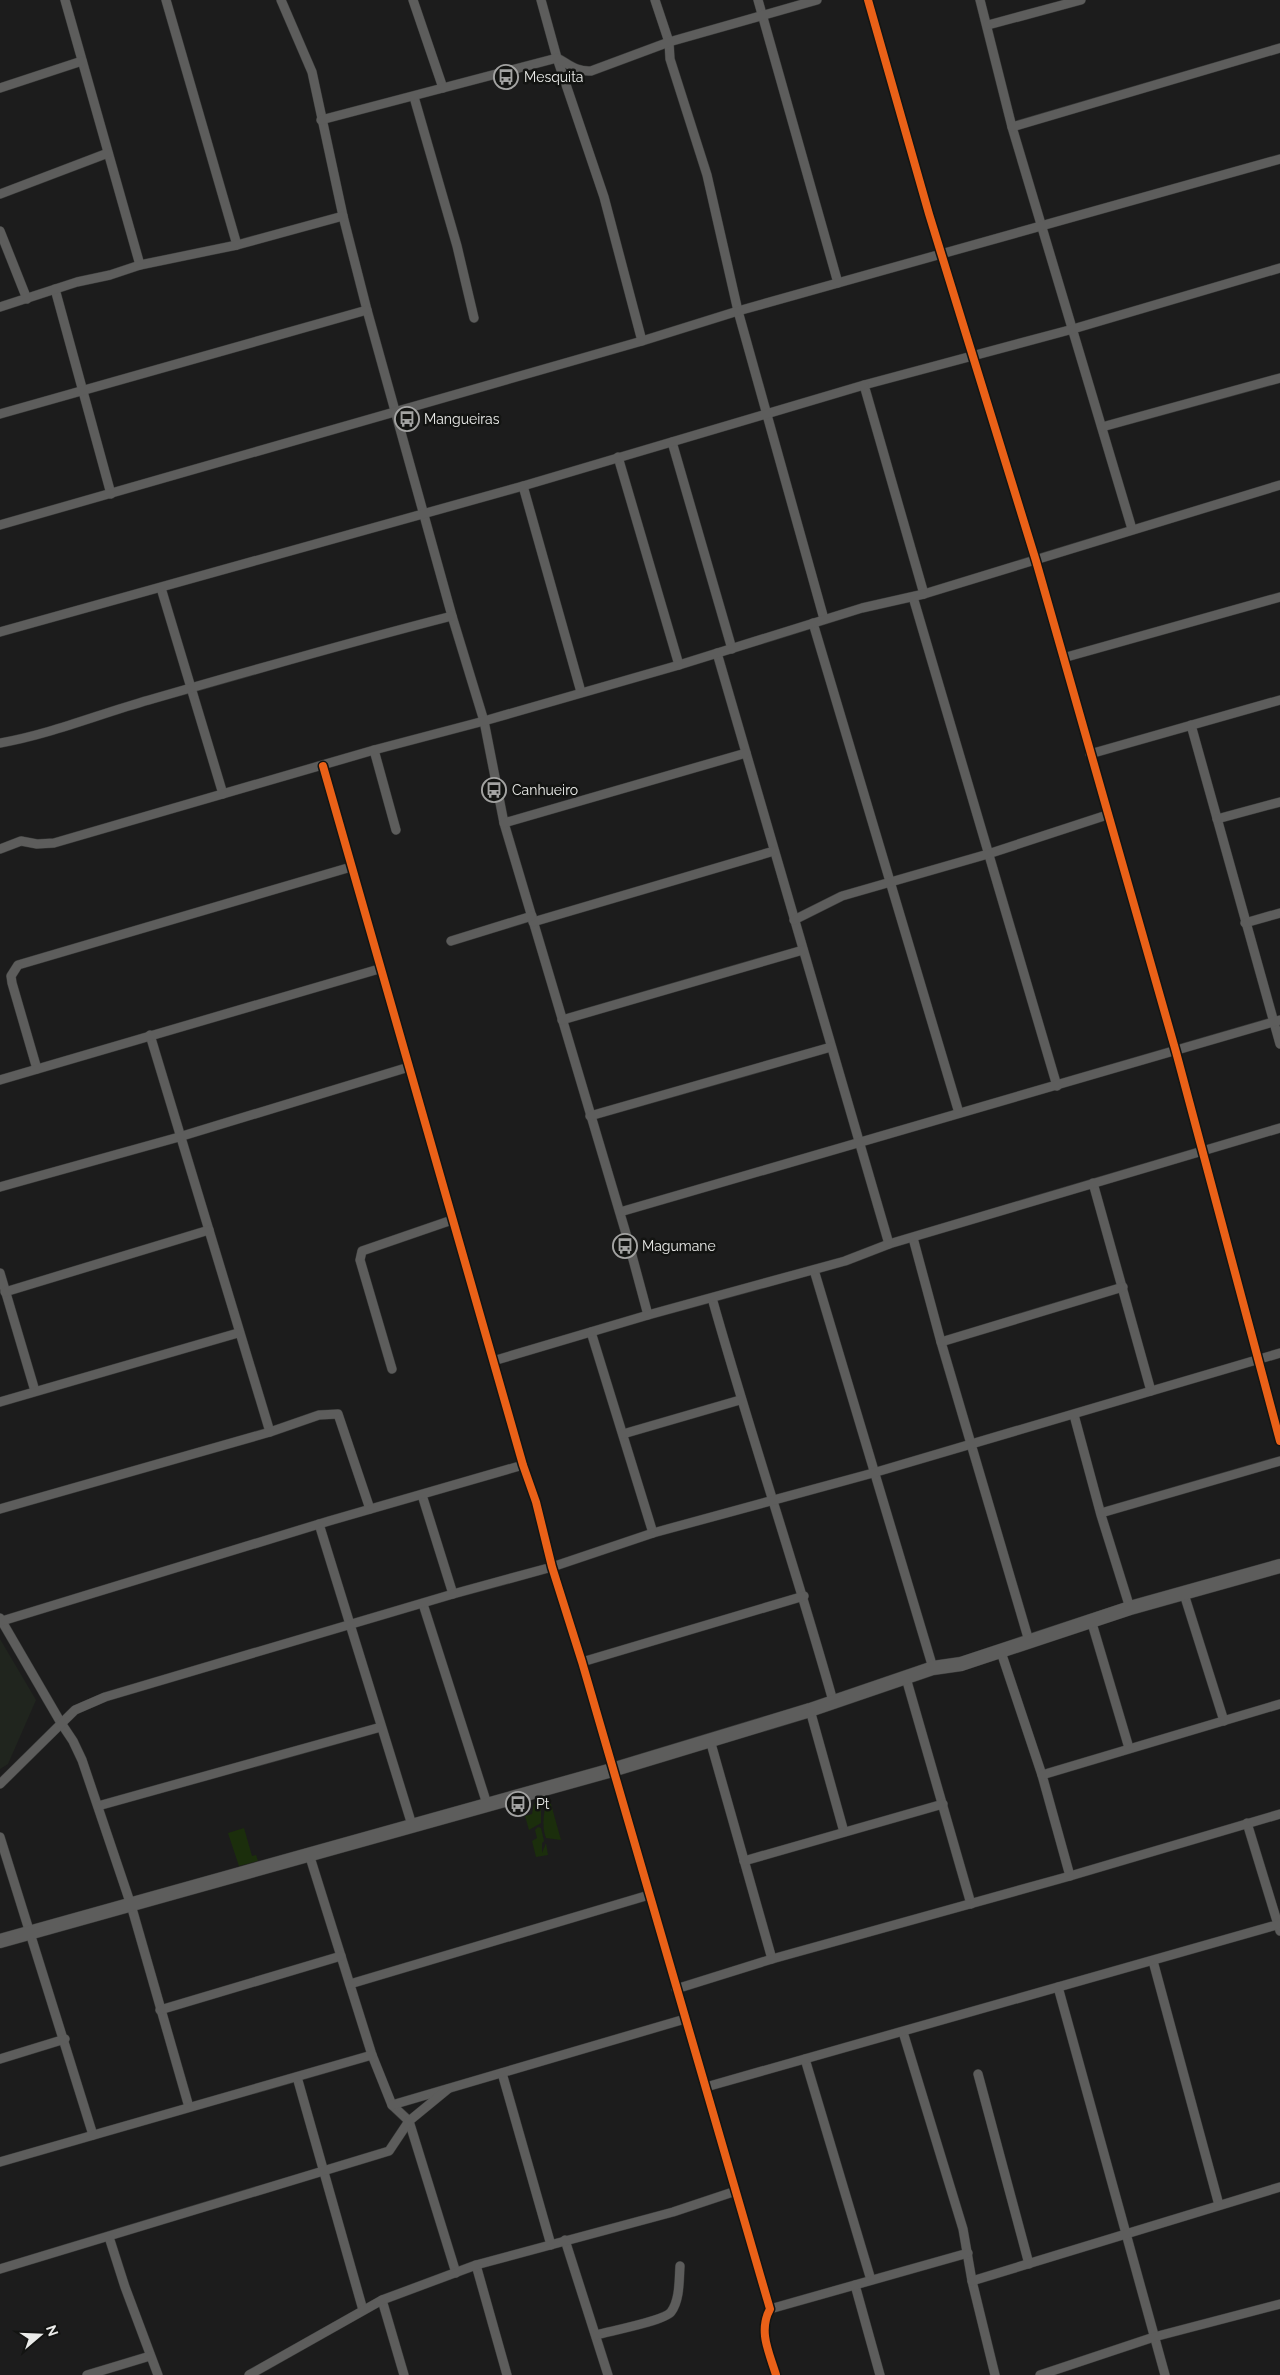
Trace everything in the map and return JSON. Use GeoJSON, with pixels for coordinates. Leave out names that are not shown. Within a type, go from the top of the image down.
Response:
{"type":"FeatureCollection","features":[{"type":"Feature","properties":{"kind":"street"},"geometry":{"type":"LineString","coordinates":[[65,0],[140,265]]}},
{"type":"Feature","properties":{"kind":"street"},"geometry":{"type":"LineString","coordinates":[[166,0],[237,245]]}},
{"type":"Feature","properties":{"kind":"street"},"geometry":{"type":"LineString","coordinates":[[281,0],[312,72],[343,216],[367,310],[397,411],[423,514],[452,616],[484,721],[504,823],[620,1212],[648,1315]]}},
{"type":"Feature","properties":{"kind":"street"},"geometry":{"type":"LineString","coordinates":[[414,0],[443,88]]}},
{"type":"Feature","properties":{"kind":"street"},"geometry":{"type":"LineString","coordinates":[[541,0],[557,58],[604,197],[642,342]]}},
{"type":"Feature","properties":{"kind":"street"},"geometry":{"type":"LineString","coordinates":[[655,0],[669,42],[670,59],[707,175],[738,311],[824,619]]}},
{"type":"Feature","properties":{"kind":"street"},"geometry":{"type":"LineString","coordinates":[[758,0],[838,283]]}},
{"type":"Feature","properties":{"kind":"street"},"geometry":{"type":"LineString","coordinates":[[321,120],[557,58],[573,68],[591,71],[669,42],[817,0]]}},
{"type":"Feature","properties":{"kind":"street"},"geometry":{"type":"LineString","coordinates":[[868,0],[972,356],[1036,561],[1062,658],[1176,1052],[1260,1359],[1280,1441]]}},
{"type":"Feature","properties":{"kind":"street"},"geometry":{"type":"LineString","coordinates":[[980,0],[988,25],[1012,127],[1132,529]]}},
{"type":"Feature","properties":{"kind":"street"},"geometry":{"type":"LineString","coordinates":[[988,25],[1081,0]]}},
{"type":"Feature","properties":{"kind":"street"},"geometry":{"type":"LineString","coordinates":[[1012,127],[1280,48]]}},
{"type":"Feature","properties":{"kind":"street"},"geometry":{"type":"LineString","coordinates":[[0,88],[82,61]]}},
{"type":"Feature","properties":{"kind":"street"},"geometry":{"type":"LineString","coordinates":[[414,97],[457,246],[474,318]]}},
{"type":"Feature","properties":{"kind":"street"},"geometry":{"type":"LineString","coordinates":[[0,194],[108,153]]}},
{"type":"Feature","properties":{"kind":"street"},"geometry":{"type":"LineString","coordinates":[[0,526],[642,342],[738,311],[1280,159]]}},
{"type":"Feature","properties":{"kind":"street"},"geometry":{"type":"LineString","coordinates":[[0,307],[54,289],[140,265],[237,245],[343,216]]}},
{"type":"Feature","properties":{"kind":"street"},"geometry":{"type":"LineString","coordinates":[[0,231],[28,299]]}},
{"type":"Feature","properties":{"kind":"street"},"geometry":{"type":"LineString","coordinates":[[0,632],[523,486],[765,413],[1073,329],[1280,268]]}},
{"type":"Feature","properties":{"kind":"street"},"geometry":{"type":"LineString","coordinates":[[54,289],[111,494]]}},
{"type":"Feature","properties":{"kind":"street"},"geometry":{"type":"LineString","coordinates":[[0,414],[367,310]]}},
{"type":"Feature","properties":{"kind":"street"},"geometry":{"type":"LineString","coordinates":[[1102,427],[1280,378]]}},
{"type":"Feature","properties":{"kind":"street"},"geometry":{"type":"LineString","coordinates":[[864,385],[924,594]]}},
{"type":"Feature","properties":{"kind":"street"},"geometry":{"type":"LineString","coordinates":[[672,442],[732,649]]}},
{"type":"Feature","properties":{"kind":"street"},"geometry":{"type":"LineString","coordinates":[[618,457],[679,665]]}},
{"type":"Feature","properties":{"kind":"street"},"geometry":{"type":"LineString","coordinates":[[0,849],[22,841],[37,844],[54,843],[374,750],[484,721],[679,665],[824,619],[924,594],[1036,561],[1132,529],[1280,485]]}},
{"type":"Feature","properties":{"kind":"street"},"geometry":{"type":"LineString","coordinates":[[523,486],[580,692]]}},
{"type":"Feature","properties":{"kind":"street"},"geometry":{"type":"LineString","coordinates":[[161,588],[223,794]]}},
{"type":"Feature","properties":{"kind":"street"},"geometry":{"type":"LineString","coordinates":[[913,597],[1057,1086]]}},
{"type":"Feature","properties":{"kind":"street"},"geometry":{"type":"LineString","coordinates":[[1062,658],[1280,597]]}},
{"type":"Feature","properties":{"kind":"street"},"geometry":{"type":"LineString","coordinates":[[0,743],[54,730],[333,646],[452,616]]}},
{"type":"Feature","properties":{"kind":"street"},"geometry":{"type":"LineString","coordinates":[[813,623],[959,1113]]}},
{"type":"Feature","properties":{"kind":"street"},"geometry":{"type":"LineString","coordinates":[[717,653],[889,1244]]}},
{"type":"Feature","properties":{"kind":"street"},"geometry":{"type":"LineString","coordinates":[[1090,754],[1280,700]]}},
{"type":"Feature","properties":{"kind":"street"},"geometry":{"type":"LineString","coordinates":[[1191,725],[1245,922],[1277,1021],[1280,1044]]}},
{"type":"Feature","properties":{"kind":"street"},"geometry":{"type":"LineString","coordinates":[[374,750],[396,830]]}},
{"type":"Feature","properties":{"kind":"street"},"geometry":{"type":"LineString","coordinates":[[504,823],[746,753]]}},
{"type":"Feature","properties":{"kind":"street"},"geometry":{"type":"LineString","coordinates":[[323,766],[379,969],[523,1465],[536,1502],[552,1567],[582,1662],[770,2309],[764,2321],[765,2339],[776,2375]]}},
{"type":"Feature","properties":{"kind":"street"},"geometry":{"type":"LineString","coordinates":[[1218,819],[1280,802]]}},
{"type":"Feature","properties":{"kind":"street"},"geometry":{"type":"LineString","coordinates":[[794,920],[842,896],[988,854],[1107,815]]}},
{"type":"Feature","properties":{"kind":"street"},"geometry":{"type":"LineString","coordinates":[[451,941],[774,851]]}},
{"type":"Feature","properties":{"kind":"street"},"geometry":{"type":"LineString","coordinates":[[38,1069],[10,976],[18,965],[351,867]]}},
{"type":"Feature","properties":{"kind":"street"},"geometry":{"type":"LineString","coordinates":[[1245,922],[1280,913]]}},
{"type":"Feature","properties":{"kind":"street"},"geometry":{"type":"LineString","coordinates":[[562,1020],[803,950]]}},
{"type":"Feature","properties":{"kind":"street"},"geometry":{"type":"LineString","coordinates":[[0,1080],[379,969]]}},
{"type":"Feature","properties":{"kind":"street"},"geometry":{"type":"LineString","coordinates":[[620,1212],[1176,1052],[1277,1021]]}},
{"type":"Feature","properties":{"kind":"street"},"geometry":{"type":"LineString","coordinates":[[150,1035],[238,1333],[270,1432]]}},
{"type":"Feature","properties":{"kind":"street"},"geometry":{"type":"LineString","coordinates":[[590,1116],[831,1047]]}},
{"type":"Feature","properties":{"kind":"street"},"geometry":{"type":"LineString","coordinates":[[0,1187],[179,1137],[409,1067]]}},
{"type":"Feature","properties":{"kind":"street"},"geometry":{"type":"LineString","coordinates":[[493,1361],[648,1315],[814,1270],[889,1244],[1280,1128]]}},
{"type":"Feature","properties":{"kind":"street"},"geometry":{"type":"LineString","coordinates":[[1093,1183],[1151,1390]]}},
{"type":"Feature","properties":{"kind":"street"},"geometry":{"type":"LineString","coordinates":[[392,1369],[360,1260],[362,1250],[452,1220]]}},
{"type":"Feature","properties":{"kind":"street"},"geometry":{"type":"LineString","coordinates":[[6,1292],[209,1230]]}},
{"type":"Feature","properties":{"kind":"street"},"geometry":{"type":"LineString","coordinates":[[913,1238],[941,1342],[1029,1641]]}},
{"type":"Feature","properties":{"kind":"street"},"geometry":{"type":"LineString","coordinates":[[814,1270],[932,1668]]}},
{"type":"Feature","properties":{"kind":"street"},"geometry":{"type":"LineString","coordinates":[[0,1273],[35,1392]]}},
{"type":"Feature","properties":{"kind":"street"},"geometry":{"type":"LineString","coordinates":[[941,1342],[1123,1287]]}},
{"type":"Feature","properties":{"kind":"street"},"geometry":{"type":"LineString","coordinates":[[712,1298],[740,1400],[804,1596],[833,1701]]}},
{"type":"Feature","properties":{"kind":"street"},"geometry":{"type":"LineString","coordinates":[[591,1332],[653,1533]]}},
{"type":"Feature","properties":{"kind":"street"},"geometry":{"type":"LineString","coordinates":[[0,1402],[238,1333]]}},
{"type":"Feature","properties":{"kind":"street"},"geometry":{"type":"LineString","coordinates":[[0,1784],[75,1710],[106,1697],[453,1594],[552,1567],[653,1533],[873,1473],[1280,1353]]}},
{"type":"Feature","properties":{"kind":"street"},"geometry":{"type":"LineString","coordinates":[[622,1434],[740,1400]]}},
{"type":"Feature","properties":{"kind":"street"},"geometry":{"type":"LineString","coordinates":[[0,1509],[270,1432],[319,1415],[338,1414],[370,1509]]}},
{"type":"Feature","properties":{"kind":"street"},"geometry":{"type":"LineString","coordinates":[[1074,1415],[1130,1608]]}},
{"type":"Feature","properties":{"kind":"street"},"geometry":{"type":"LineString","coordinates":[[1101,1513],[1280,1461]]}},
{"type":"Feature","properties":{"kind":"street"},"geometry":{"type":"LineString","coordinates":[[189,2107],[131,1905],[82,1760],[74,1741],[60,1723],[1,1619],[523,1465]]}},
{"type":"Feature","properties":{"kind":"street"},"geometry":{"type":"LineString","coordinates":[[422,1495],[453,1594]]}},
{"type":"Feature","properties":{"kind":"street"},"geometry":{"type":"LineString","coordinates":[[319,1524],[412,1825]]}},
{"type":"Feature","properties":{"kind":"street"},"geometry":{"type":"LineString","coordinates":[[0,1941],[612,1770],[810,1710],[932,1668],[960,1664],[1000,1649],[1130,1608],[1280,1566]]}},
{"type":"Feature","properties":{"kind":"street"},"geometry":{"type":"LineString","coordinates":[[1184,1594],[1224,1721]]}},
{"type":"Feature","properties":{"kind":"street"},"geometry":{"type":"LineString","coordinates":[[582,1662],[804,1596]]}},
{"type":"Feature","properties":{"kind":"street"},"geometry":{"type":"LineString","coordinates":[[424,1604],[487,1804]]}},
{"type":"Feature","properties":{"kind":"street"},"geometry":{"type":"LineString","coordinates":[[1091,1620],[1129,1748]]}},
{"type":"Feature","properties":{"kind":"street"},"geometry":{"type":"LineString","coordinates":[[1000,1649],[1042,1774],[1070,1876]]}},
{"type":"Feature","properties":{"kind":"street"},"geometry":{"type":"LineString","coordinates":[[906,1678],[971,1904]]}},
{"type":"Feature","properties":{"kind":"street"},"geometry":{"type":"LineString","coordinates":[[1042,1774],[1280,1704]]}},
{"type":"Feature","properties":{"kind":"street"},"geometry":{"type":"LineString","coordinates":[[810,1710],[844,1832]]}},
{"type":"Feature","properties":{"kind":"street"},"geometry":{"type":"LineString","coordinates":[[98,1806],[381,1727]]}},
{"type":"Feature","properties":{"kind":"street"},"geometry":{"type":"LineString","coordinates":[[710,1740],[772,1959]]}},
{"type":"Feature","properties":{"kind":"street"},"geometry":{"type":"LineString","coordinates":[[744,1861],[942,1804]]}},
{"type":"Feature","properties":{"kind":"street"},"geometry":{"type":"LineString","coordinates":[[676,1989],[772,1959],[1070,1876],[1280,1814]]}},
{"type":"Feature","properties":{"kind":"street"},"geometry":{"type":"LineString","coordinates":[[706,2087],[1058,1987],[1279,1927],[1248,1823]]}},
{"type":"Feature","properties":{"kind":"street"},"geometry":{"type":"LineString","coordinates":[[0,1837],[65,2039],[93,2134]]}},
{"type":"Feature","properties":{"kind":"street"},"geometry":{"type":"LineString","coordinates":[[309,1854],[372,2054],[392,2105],[409,2121],[456,2272]]}},
{"type":"Feature","properties":{"kind":"street"},"geometry":{"type":"LineString","coordinates":[[350,1984],[649,1895]]}},
{"type":"Feature","properties":{"kind":"street"},"geometry":{"type":"LineString","coordinates":[[160,2010],[341,1956]]}},
{"type":"Feature","properties":{"kind":"street"},"geometry":{"type":"LineString","coordinates":[[1153,1961],[1219,2205]]}},
{"type":"Feature","properties":{"kind":"street"},"geometry":{"type":"LineString","coordinates":[[1058,1987],[1165,2375]]}},
{"type":"Feature","properties":{"kind":"street"},"geometry":{"type":"LineString","coordinates":[[392,2105],[685,2019]]}},
{"type":"Feature","properties":{"kind":"street"},"geometry":{"type":"LineString","coordinates":[[903,2032],[963,2229],[972,2281],[995,2375]]}},
{"type":"Feature","properties":{"kind":"street"},"geometry":{"type":"LineString","coordinates":[[0,2059],[65,2039]]}},
{"type":"Feature","properties":{"kind":"street"},"geometry":{"type":"LineString","coordinates":[[0,2162],[372,2054]]}},
{"type":"Feature","properties":{"kind":"street"},"geometry":{"type":"LineString","coordinates":[[805,2059],[871,2280]]}},
{"type":"Feature","properties":{"kind":"street"},"geometry":{"type":"LineString","coordinates":[[502,2073],[551,2244]]}},
{"type":"Feature","properties":{"kind":"street"},"geometry":{"type":"LineString","coordinates":[[978,2074],[1029,2264]]}},
{"type":"Feature","properties":{"kind":"street"},"geometry":{"type":"LineString","coordinates":[[297,2077],[322,2171],[363,2310]]}},
{"type":"Feature","properties":{"kind":"street"},"geometry":{"type":"LineString","coordinates":[[0,2269],[389,2151],[409,2121],[448,2089]]}},
{"type":"Feature","properties":{"kind":"street"},"geometry":{"type":"LineString","coordinates":[[972,2281],[1280,2187]]}},
{"type":"Feature","properties":{"kind":"street"},"geometry":{"type":"LineString","coordinates":[[249,2375],[382,2300],[456,2272],[565,2240],[673,2212],[736,2192]]}},
{"type":"Feature","properties":{"kind":"street"},"geometry":{"type":"LineString","coordinates":[[109,2237],[125,2287],[158,2375]]}},
{"type":"Feature","properties":{"kind":"street"},"geometry":{"type":"LineString","coordinates":[[565,2240],[608,2375]]}},
{"type":"Feature","properties":{"kind":"street"},"geometry":{"type":"LineString","coordinates":[[770,2309],[968,2253]]}},
{"type":"Feature","properties":{"kind":"street"},"geometry":{"type":"LineString","coordinates":[[476,2266],[507,2375]]}},
{"type":"Feature","properties":{"kind":"street"},"geometry":{"type":"LineString","coordinates":[[596,2335],[657,2319],[670,2313],[676,2303],[680,2266]]}},
{"type":"Feature","properties":{"kind":"street"},"geometry":{"type":"LineString","coordinates":[[855,2285],[880,2375]]}},
{"type":"Feature","properties":{"kind":"street"},"geometry":{"type":"LineString","coordinates":[[382,2300],[404,2375]]}},
{"type":"Feature","properties":{"kind":"street"},"geometry":{"type":"LineString","coordinates":[[1040,2375],[1154,2337],[1280,2304]]}},
{"type":"Feature","properties":{"kind":"street"},"geometry":{"type":"LineString","coordinates":[[87,2375],[150,2356]]}},
{"type":"Feature","properties":{"kind":"shaded area"},"geometry":{"type":"Polygon","coordinates":[[[0,1639],[36,1700],[8,1764],[0,1769],[0,1639]]]}},
{"type":"Feature","properties":{"kind":"green space"},"geometry":{"type":"Polygon","coordinates":[[[549,1797],[561,1840],[546,1838],[544,1833],[544,1817],[549,1797]]]}},
{"type":"Feature","properties":{"kind":"green space"},"geometry":{"type":"Polygon","coordinates":[[[541,1800],[541,1823],[529,1830],[525,1816],[532,1814],[534,1804],[541,1800]]]}},
{"type":"Feature","properties":{"kind":"green space"},"geometry":{"type":"Polygon","coordinates":[[[538,1827],[541,1828],[544,1841],[542,1843],[542,1853],[546,1843],[548,1855],[536,1857],[532,1841],[537,1838],[535,1830],[538,1827]]]}},
{"type":"Feature","properties":{"kind":"green space"},"geometry":{"type":"Polygon","coordinates":[[[244,1828],[252,1856],[256,1855],[258,1861],[239,1866],[228,1833],[244,1828]]]}},
{"type":"Feature","properties":{"kind":"cycle path"},"geometry":{"type":"LineString","coordinates":[[868,0],[929,214],[1036,561],[1176,1052],[1280,1441]]}},
{"type":"Feature","properties":{"kind":"cycle path"},"geometry":{"type":"LineString","coordinates":[[323,766],[523,1465],[536,1502],[552,1567],[582,1662],[770,2309],[765,2325],[765,2333],[776,2375]]}},
{"type":"Feature","properties":{"kind":"place","name":"Mesquita"},"geometry":{"type":"Point","coordinates":[506,77]}},
{"type":"Feature","properties":{"kind":"place","name":"Mangueiras"},"geometry":{"type":"Point","coordinates":[407,419]}},
{"type":"Feature","properties":{"kind":"place","name":"Canhueiro"},"geometry":{"type":"Point","coordinates":[494,790]}},
{"type":"Feature","properties":{"kind":"place","name":"Magumane"},"geometry":{"type":"Point","coordinates":[625,1246]}},
{"type":"Feature","properties":{"kind":"place","name":"Pt"},"geometry":{"type":"Point","coordinates":[518,1804]}}]}
